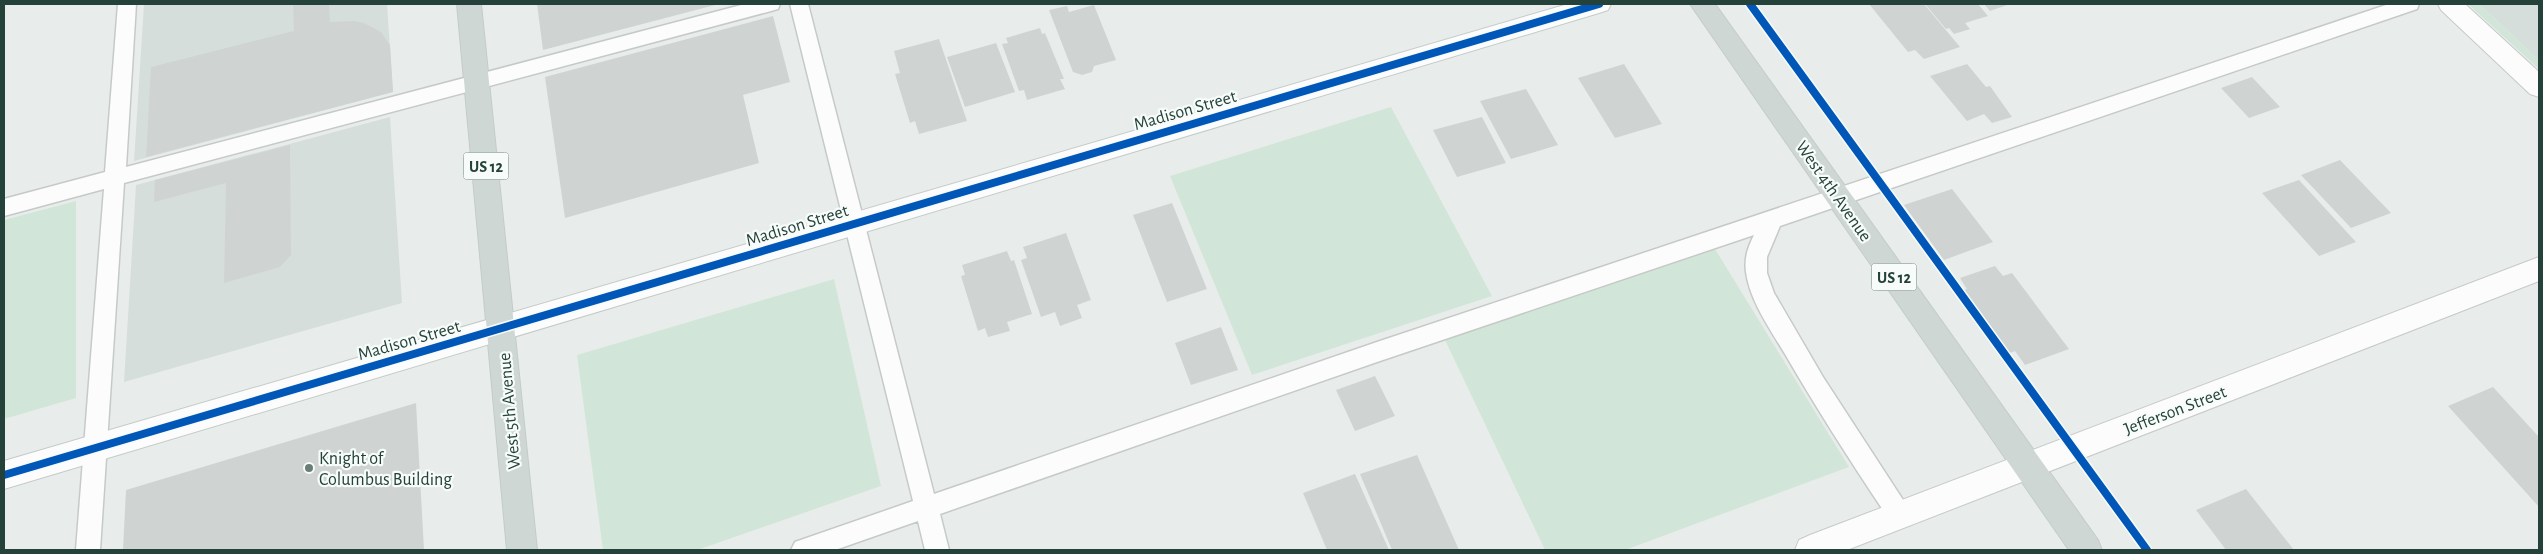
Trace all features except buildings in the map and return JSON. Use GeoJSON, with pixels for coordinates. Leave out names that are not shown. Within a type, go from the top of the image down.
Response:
{"type":"FeatureCollection","features":[{"type":"Feature","properties":{"kind":"main road","name":"West 5th Avenue"},"geometry":{"type":"LineString","coordinates":[[469,4],[502,328],[522,550]]}},
{"type":"Feature","properties":{"kind":"main road","name":"West 4th Avenue"},"geometry":{"type":"LineString","coordinates":[[1702,4],[2087,550]]}},
{"type":"Feature","properties":{"kind":"street","name":"Madison Street"},"geometry":{"type":"LineString","coordinates":[[4,474],[1599,4]]}},
{"type":"Feature","properties":{"kind":"street"},"geometry":{"type":"LineString","coordinates":[[2450,4],[2539,87]]}},
{"type":"Feature","properties":{"kind":"street","name":"Jefferson Street"},"geometry":{"type":"LineString","coordinates":[[1810,550],[1899,514],[2539,269]]}},
{"type":"Feature","properties":{"kind":"lane"},"geometry":{"type":"LineString","coordinates":[[88,550],[127,4]]}},
{"type":"Feature","properties":{"kind":"lane"},"geometry":{"type":"LineString","coordinates":[[4,207],[771,4]]}},
{"type":"Feature","properties":{"kind":"lane"},"geometry":{"type":"LineString","coordinates":[[800,4],[937,550]]}},
{"type":"Feature","properties":{"kind":"lane"},"geometry":{"type":"LineString","coordinates":[[803,550],[1368,355],[1839,198],[2410,4]]}},
{"type":"Feature","properties":{"kind":"lane"},"geometry":{"type":"LineString","coordinates":[[1772,220],[1761,242],[1756,263],[1760,284],[1772,312],[1804,367],[1899,514]]}},
{"type":"Feature","properties":{"kind":"shaded area"},"geometry":{"type":"Polygon","coordinates":[[[144,4],[387,4],[393,92],[134,161],[144,4]]]}},
{"type":"Feature","properties":{"kind":"shaded area"},"geometry":{"type":"Polygon","coordinates":[[[2479,4],[2539,4],[2539,60],[2479,4]]]}},
{"type":"Feature","properties":{"kind":"shaded area"},"geometry":{"type":"Polygon","coordinates":[[[390,117],[402,303],[124,382],[136,185],[390,117]]]}},
{"type":"Feature","properties":{"kind":"green space"},"geometry":{"type":"Polygon","coordinates":[[[2468,4],[2479,4],[2539,60],[2539,69],[2468,4]]]}},
{"type":"Feature","properties":{"kind":"green space"},"geometry":{"type":"Polygon","coordinates":[[[1391,107],[1492,296],[1252,375],[1170,176],[1391,107]]]}},
{"type":"Feature","properties":{"kind":"green space"},"geometry":{"type":"Polygon","coordinates":[[[76,201],[76,398],[4,419],[4,220],[76,201]]]}},
{"type":"Feature","properties":{"kind":"green space"},"geometry":{"type":"Polygon","coordinates":[[[1715,249],[1849,467],[1625,550],[1545,550],[1445,340],[1715,249]]]}},
{"type":"Feature","properties":{"kind":"green space"},"geometry":{"type":"Polygon","coordinates":[[[834,279],[881,486],[697,550],[603,550],[577,355],[834,279]]]}},
{"type":"Feature","properties":{"kind":"cycle path"},"geometry":{"type":"LineString","coordinates":[[4,475],[1599,4]]}},
{"type":"Feature","properties":{"kind":"cycle path"},"geometry":{"type":"LineString","coordinates":[[1750,4],[2147,550]]}},
{"type":"Feature","properties":{"kind":"place","name":"Knight of Columbus Building"},"geometry":{"type":"Point","coordinates":[309,468]}}]}
